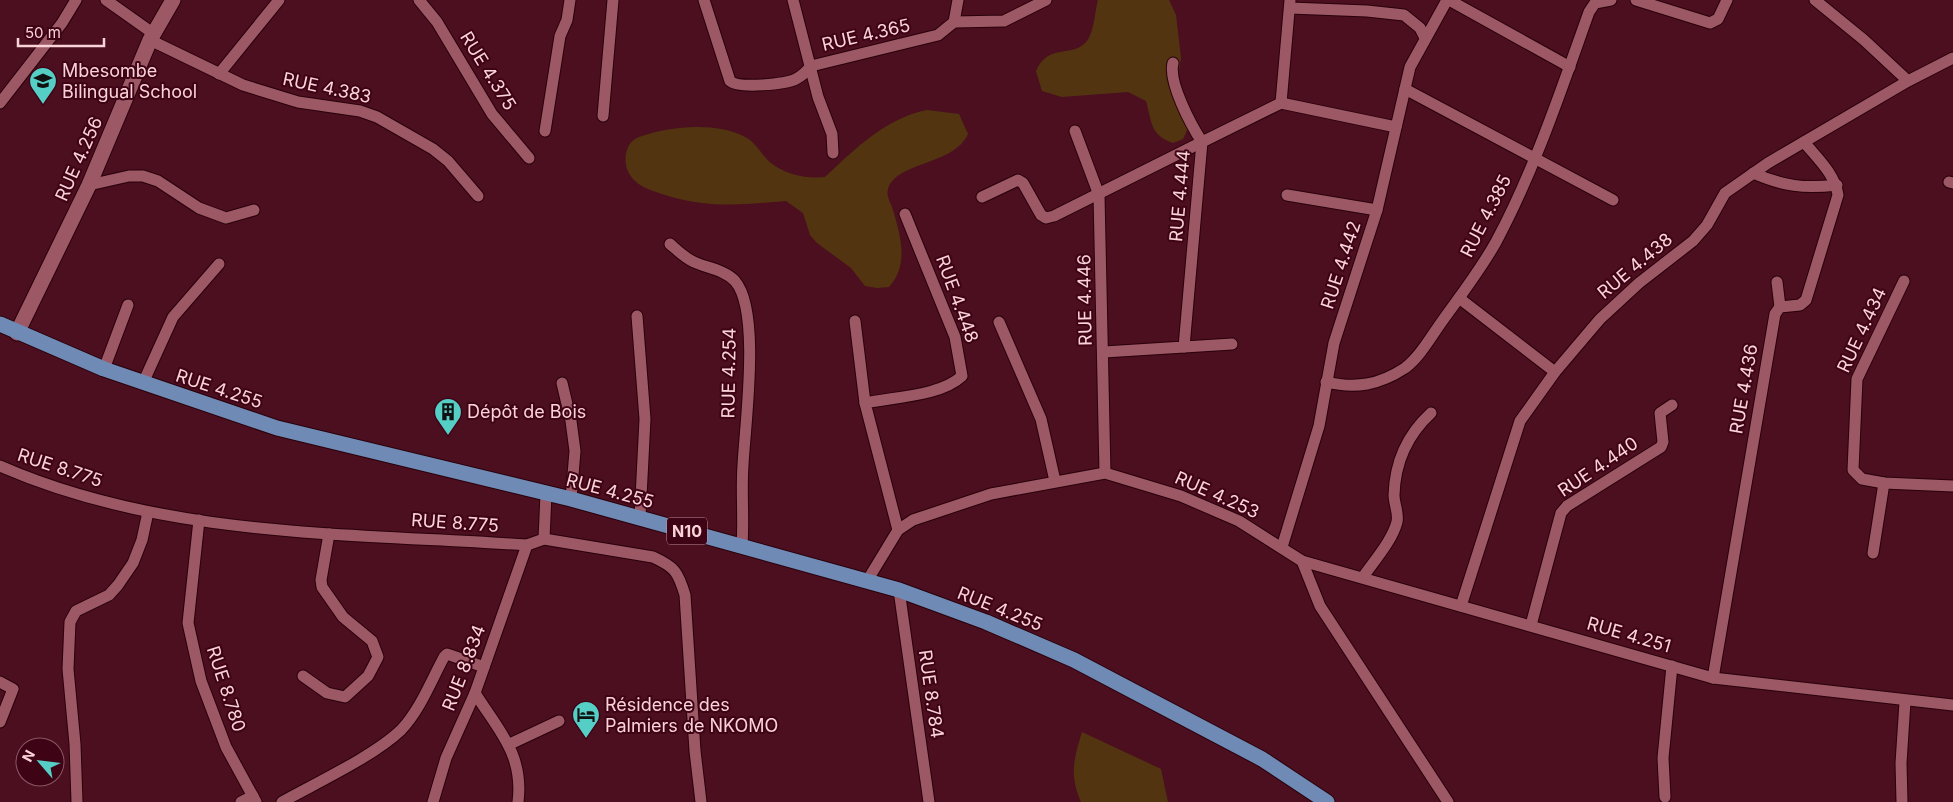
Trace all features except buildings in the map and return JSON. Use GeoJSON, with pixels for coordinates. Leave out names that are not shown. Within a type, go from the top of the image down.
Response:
{"type":"FeatureCollection","features":[{"type":"Feature","properties":{"kind":"highway","name":"RUE 4.255"},"geometry":{"type":"LineString","coordinates":[[0,324],[17,333],[104,369],[277,428],[571,499],[899,590],[986,622],[1074,660],[1262,759],[1327,802]]}},
{"type":"Feature","properties":{"kind":"street"},"geometry":{"type":"LineString","coordinates":[[0,103],[62,23],[76,0]]}},
{"type":"Feature","properties":{"kind":"street","name":"RUE 4.383"},"geometry":{"type":"LineString","coordinates":[[106,0],[152,37],[243,85],[298,102],[360,111],[377,117],[433,149],[448,161],[478,196]]}},
{"type":"Feature","properties":{"kind":"street","name":"RUE 4.256"},"geometry":{"type":"LineString","coordinates":[[17,333],[89,185],[152,37],[173,0]]}},
{"type":"Feature","properties":{"kind":"street"},"geometry":{"type":"LineString","coordinates":[[219,74],[279,0]]}},
{"type":"Feature","properties":{"kind":"street","name":"RUE 4.375"},"geometry":{"type":"LineString","coordinates":[[419,0],[436,22],[492,114],[529,158]]}},
{"type":"Feature","properties":{"kind":"street"},"geometry":{"type":"LineString","coordinates":[[545,131],[560,36],[567,20],[570,0]]}},
{"type":"Feature","properties":{"kind":"street"},"geometry":{"type":"LineString","coordinates":[[603,116],[613,0]]}},
{"type":"Feature","properties":{"kind":"street","name":"RUE 4.365"},"geometry":{"type":"LineString","coordinates":[[705,0],[730,81],[734,84],[762,85],[795,80],[810,66],[938,35],[954,22]]}},
{"type":"Feature","properties":{"kind":"street"},"geometry":{"type":"LineString","coordinates":[[793,0],[818,97],[832,134],[832,153]]}},
{"type":"Feature","properties":{"kind":"street"},"geometry":{"type":"LineString","coordinates":[[958,0],[954,22],[986,23],[1004,21],[1046,0]]}},
{"type":"Feature","properties":{"kind":"street"},"geometry":{"type":"LineString","coordinates":[[1448,0],[1570,66]]}},
{"type":"Feature","properties":{"kind":"street","name":"RUE 4.442"},"geometry":{"type":"LineString","coordinates":[[1282,547],[1319,426],[1334,343],[1377,210],[1410,67],[1448,0]]}},
{"type":"Feature","properties":{"kind":"street","name":"RUE 4.385"},"geometry":{"type":"LineString","coordinates":[[1326,382],[1344,386],[1362,386],[1384,380],[1407,366],[1459,298],[1495,244],[1535,159],[1589,12],[1595,3],[1612,0]]}},
{"type":"Feature","properties":{"kind":"street"},"geometry":{"type":"LineString","coordinates":[[1636,0],[1710,23],[1718,19],[1727,0]]}},
{"type":"Feature","properties":{"kind":"street"},"geometry":{"type":"LineString","coordinates":[[1815,0],[1864,40],[1908,81]]}},
{"type":"Feature","properties":{"kind":"street"},"geometry":{"type":"LineString","coordinates":[[1396,127],[1281,103],[1290,4],[1404,15],[1420,28],[1425,38]]}},
{"type":"Feature","properties":{"kind":"street","name":"RUE 4.438"},"geometry":{"type":"LineString","coordinates":[[1462,606],[1520,421],[1555,372],[1600,319],[1639,284],[1693,241],[1707,225],[1724,192],[1908,81],[1953,58]]}},
{"type":"Feature","properties":{"kind":"street"},"geometry":{"type":"LineString","coordinates":[[982,197],[1018,180],[1023,183],[1041,215],[1046,218],[1099,195],[1202,142],[1176,88],[1171,72],[1173,63]]}},
{"type":"Feature","properties":{"kind":"street"},"geometry":{"type":"LineString","coordinates":[[1404,89],[1613,200]]}},
{"type":"Feature","properties":{"kind":"street","name":"RUE 4.444"},"geometry":{"type":"LineString","coordinates":[[1184,347],[1202,142],[1281,103]]}},
{"type":"Feature","properties":{"kind":"street","name":"RUE 4.446"},"geometry":{"type":"LineString","coordinates":[[1075,131],[1099,195],[1104,352],[1105,473]]}},
{"type":"Feature","properties":{"kind":"street"},"geometry":{"type":"LineString","coordinates":[[1777,282],[1780,307],[1800,305],[1806,300],[1836,205],[1836,185],[1804,142]]}},
{"type":"Feature","properties":{"kind":"street"},"geometry":{"type":"LineString","coordinates":[[1752,174],[1791,186],[1809,188],[1836,185]]}},
{"type":"Feature","properties":{"kind":"street"},"geometry":{"type":"LineString","coordinates":[[89,185],[129,176],[143,176],[158,181],[199,208],[226,218],[254,210]]}},
{"type":"Feature","properties":{"kind":"street"},"geometry":{"type":"LineString","coordinates":[[1287,195],[1377,210]]}},
{"type":"Feature","properties":{"kind":"street","name":"RUE 4.448"},"geometry":{"type":"LineString","coordinates":[[865,403],[930,392],[954,383],[962,376],[955,337],[905,214]]}},
{"type":"Feature","properties":{"kind":"street","name":"RUE 4.254"},"geometry":{"type":"LineString","coordinates":[[670,244],[692,262],[722,272],[734,280],[742,291],[747,312],[749,347],[743,468],[742,545]]}},
{"type":"Feature","properties":{"kind":"street"},"geometry":{"type":"LineString","coordinates":[[143,383],[173,317],[219,264]]}},
{"type":"Feature","properties":{"kind":"street","name":"RUE 4.434"},"geometry":{"type":"LineString","coordinates":[[1904,281],[1857,379],[1855,389],[1853,470],[1862,479],[1884,483],[1953,486]]}},
{"type":"Feature","properties":{"kind":"street"},"geometry":{"type":"LineString","coordinates":[[1459,298],[1555,372]]}},
{"type":"Feature","properties":{"kind":"street"},"geometry":{"type":"LineString","coordinates":[[104,369],[128,305]]}},
{"type":"Feature","properties":{"kind":"street","name":"RUE 4.436"},"geometry":{"type":"LineString","coordinates":[[1713,678],[1775,314],[1780,307]]}},
{"type":"Feature","properties":{"kind":"street"},"geometry":{"type":"LineString","coordinates":[[637,316],[645,418],[640,517]]}},
{"type":"Feature","properties":{"kind":"street"},"geometry":{"type":"LineString","coordinates":[[855,321],[865,403],[898,530]]}},
{"type":"Feature","properties":{"kind":"street"},"geometry":{"type":"LineString","coordinates":[[999,322],[1041,418],[1055,481]]}},
{"type":"Feature","properties":{"kind":"street"},"geometry":{"type":"LineString","coordinates":[[1104,352],[1232,344]]}},
{"type":"Feature","properties":{"kind":"street"},"geometry":{"type":"LineString","coordinates":[[562,383],[571,421],[575,451],[571,499]]}},
{"type":"Feature","properties":{"kind":"street","name":"RUE 4.440"},"geometry":{"type":"LineString","coordinates":[[1531,625],[1562,513],[1567,506],[1660,447],[1664,442],[1660,413],[1672,406]]}},
{"type":"Feature","properties":{"kind":"street"},"geometry":{"type":"LineString","coordinates":[[1363,577],[1394,530],[1398,519],[1395,487],[1400,458],[1411,436],[1431,413]]}},
{"type":"Feature","properties":{"kind":"street","name":"RUE 8.775"},"geometry":{"type":"LineString","coordinates":[[0,466],[36,482],[148,512],[199,520],[329,534],[527,545],[544,539],[653,557],[667,564],[678,573],[685,595],[694,751],[701,802]]}},
{"type":"Feature","properties":{"kind":"street","name":"RUE 4.253"},"geometry":{"type":"LineString","coordinates":[[868,581],[898,530],[913,520],[991,494],[1105,473],[1181,496],[1239,521],[1302,561]]}},
{"type":"Feature","properties":{"kind":"street"},"geometry":{"type":"LineString","coordinates":[[1873,553],[1884,483]]}},
{"type":"Feature","properties":{"kind":"street"},"geometry":{"type":"LineString","coordinates":[[544,539],[546,494]]}},
{"type":"Feature","properties":{"kind":"street"},"geometry":{"type":"LineString","coordinates":[[77,802],[75,744],[68,669],[70,622],[76,611],[109,595],[118,585],[133,563],[142,540],[148,512]]}},
{"type":"Feature","properties":{"kind":"street","name":"RUE 8.780"},"geometry":{"type":"LineString","coordinates":[[199,520],[188,623],[201,681],[226,747],[255,799]]}},
{"type":"Feature","properties":{"kind":"street"},"geometry":{"type":"LineString","coordinates":[[303,676],[327,693],[345,697],[368,676],[378,657],[372,641],[343,617],[322,587],[321,580],[329,534]]}},
{"type":"Feature","properties":{"kind":"street","name":"RUE 8.834"},"geometry":{"type":"LineString","coordinates":[[433,802],[446,758],[475,693],[527,545]]}},
{"type":"Feature","properties":{"kind":"street"},"geometry":{"type":"LineString","coordinates":[[1302,561],[1320,606],[1448,802]]}},
{"type":"Feature","properties":{"kind":"street","name":"RUE 4.251"},"geometry":{"type":"LineString","coordinates":[[1302,561],[1713,678],[1905,702],[1953,706]]}},
{"type":"Feature","properties":{"kind":"street","name":"RUE 8.784"},"geometry":{"type":"LineString","coordinates":[[899,590],[929,802]]}},
{"type":"Feature","properties":{"kind":"street"},"geometry":{"type":"LineString","coordinates":[[282,802],[381,746],[401,730],[413,714],[444,656],[447,654],[484,667]]}},
{"type":"Feature","properties":{"kind":"street"},"geometry":{"type":"LineString","coordinates":[[1665,797],[1662,758],[1672,666]]}},
{"type":"Feature","properties":{"kind":"street"},"geometry":{"type":"LineString","coordinates":[[0,682],[13,689],[0,722]]}},
{"type":"Feature","properties":{"kind":"street"},"geometry":{"type":"LineString","coordinates":[[475,693],[510,744],[518,773],[520,790],[518,802]]}},
{"type":"Feature","properties":{"kind":"street"},"geometry":{"type":"LineString","coordinates":[[1902,802],[1901,763],[1905,702]]}},
{"type":"Feature","properties":{"kind":"street"},"geometry":{"type":"LineString","coordinates":[[510,744],[559,721]]}},
{"type":"Feature","properties":{"kind":"street"},"geometry":{"type":"LineString","coordinates":[[241,802],[255,799]]}},
{"type":"Feature","properties":{"kind":"shaded area"},"geometry":{"type":"Polygon","coordinates":[[[1098,0],[1169,0],[1176,15],[1181,58],[1176,88],[1188,128],[1183,139],[1173,143],[1160,136],[1153,127],[1146,101],[1128,92],[1062,97],[1042,91],[1036,71],[1041,62],[1054,54],[1075,49],[1087,41],[1093,27],[1098,0]]]}},
{"type":"Feature","properties":{"kind":"shaded area"},"geometry":{"type":"Polygon","coordinates":[[[927,110],[959,114],[968,134],[961,144],[950,152],[902,173],[893,180],[888,189],[888,196],[898,228],[901,248],[899,269],[889,287],[865,286],[851,268],[817,243],[810,235],[803,213],[786,201],[753,204],[707,204],[692,202],[640,185],[630,174],[626,164],[627,150],[632,142],[639,137],[664,130],[708,127],[722,129],[747,138],[754,143],[768,160],[783,171],[804,177],[825,177],[885,127],[912,114],[927,110]]]}},
{"type":"Feature","properties":{"kind":"shaded area"},"geometry":{"type":"Polygon","coordinates":[[[1082,732],[1161,769],[1168,802],[1081,802],[1075,783],[1074,767],[1082,732]]]}},
{"type":"Feature","properties":{"kind":"place","name":"Mbesombe Bilingual School"},"geometry":{"type":"Point","coordinates":[43,105]}},
{"type":"Feature","properties":{"kind":"place","name":"Dépôt de Bois"},"geometry":{"type":"Point","coordinates":[448,436]}},
{"type":"Feature","properties":{"kind":"place","name":"Résidence des Palmiers de NKOMO"},"geometry":{"type":"Point","coordinates":[586,739]}}]}
